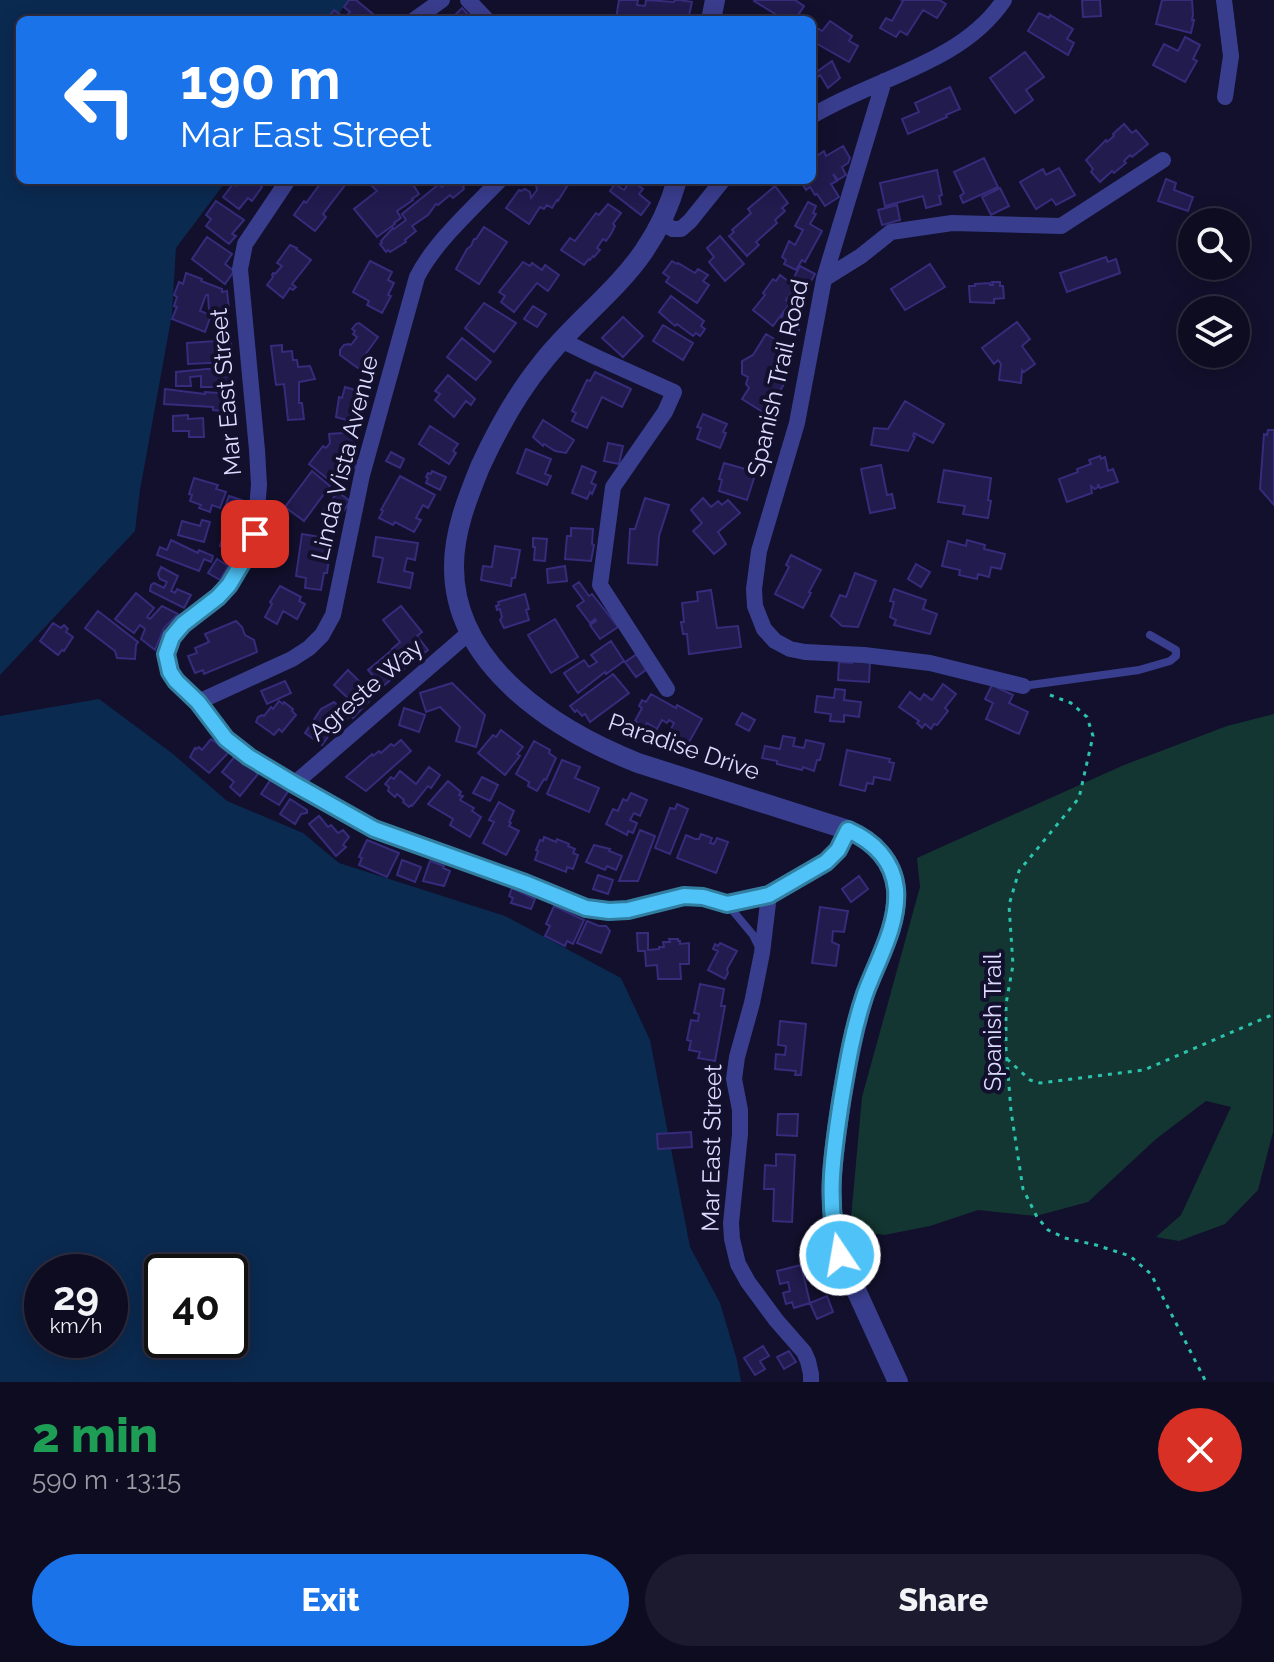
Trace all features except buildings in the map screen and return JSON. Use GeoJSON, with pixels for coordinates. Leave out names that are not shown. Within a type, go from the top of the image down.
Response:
{"type":"FeatureCollection","features":[{"type":"Feature","properties":{"kind":"street"},"geometry":{"type":"LineString","coordinates":[[420,16],[442,0]]}},
{"type":"Feature","properties":{"kind":"street"},"geometry":{"type":"LineString","coordinates":[[468,0],[483,16]]}},
{"type":"Feature","properties":{"kind":"street"},"geometry":{"type":"LineString","coordinates":[[816,114],[942,53],[990,18],[1004,0]]}},
{"type":"Feature","properties":{"kind":"street"},"geometry":{"type":"LineString","coordinates":[[1224,0],[1231,56],[1225,97]]}},
{"type":"Feature","properties":{"kind":"street","name":"Spanish Trail Road"},"geometry":{"type":"LineString","coordinates":[[884,81],[824,279],[797,423],[759,551],[755,606],[764,629],[781,646],[805,652],[930,663],[1023,686]]}},
{"type":"Feature","properties":{"kind":"street"},"geometry":{"type":"LineString","coordinates":[[824,279],[861,256],[891,232],[952,223],[1061,226],[1163,160]]}},
{"type":"Feature","properties":{"kind":"street","name":"Mar East Street"},"geometry":{"type":"LineString","coordinates":[[285,184],[245,244],[240,269],[259,485],[255,534],[229,585],[183,624],[172,637],[166,654],[170,672],[176,681],[198,702],[226,739],[249,757],[374,829],[586,908],[628,910],[684,896],[703,897],[727,904],[769,895],[826,862],[838,850],[848,830]]}},
{"type":"Feature","properties":{"kind":"street","name":"Linda Vista Avenue"},"geometry":{"type":"LineString","coordinates":[[198,702],[292,659],[322,635],[333,615],[362,475],[417,277],[433,252],[496,184]]}},
{"type":"Feature","properties":{"kind":"street","name":"Paradise Drive"},"geometry":{"type":"LineString","coordinates":[[676,184],[661,223],[633,266],[561,340],[533,374],[504,418],[463,514],[455,547],[454,581],[459,605],[470,632],[491,663],[526,699],[552,719],[592,743],[649,767],[848,830],[871,843],[887,860],[893,874],[896,898],[892,922],[852,1044],[834,1154],[831,1206],[840,1255],[898,1382]]}},
{"type":"Feature","properties":{"kind":"street"},"geometry":{"type":"LineString","coordinates":[[661,223],[681,229],[720,184]]}},
{"type":"Feature","properties":{"kind":"street"},"geometry":{"type":"LineString","coordinates":[[561,340],[674,392],[665,412],[613,487],[600,585],[667,689]]}},
{"type":"Feature","properties":{"kind":"street","name":"Agreste Way"},"geometry":{"type":"LineString","coordinates":[[294,784],[470,632]]}},
{"type":"Feature","properties":{"kind":"street","name":"Mar East Street"},"geometry":{"type":"LineString","coordinates":[[769,895],[762,953],[734,1079],[740,1110],[740,1134],[732,1239],[738,1264],[748,1282],[804,1352],[811,1382]]}},
{"type":"Feature","properties":{"kind":"lane"},"geometry":{"type":"LineString","coordinates":[[1023,686],[1123,673],[1170,661],[1176,656],[1176,650],[1150,635]]}},
{"type":"Feature","properties":{"kind":"lane"},"geometry":{"type":"LineString","coordinates":[[727,904],[753,935],[762,953]]}},
{"type":"Feature","properties":{"kind":"path","name":"Spanish Trail"},"geometry":{"type":"LineString","coordinates":[[1023,686],[1071,703],[1087,717],[1093,736],[1079,798],[1019,871],[1009,905],[1013,965],[1006,1004],[1007,1059],[1023,1189],[1037,1217],[1048,1230],[1065,1238],[1130,1256],[1151,1274],[1206,1382]]}},
{"type":"Feature","properties":{"kind":"path"},"geometry":{"type":"LineString","coordinates":[[1007,1059],[1030,1080],[1040,1083],[1144,1070],[1274,1014]]}},
{"type":"Feature","properties":{"kind":"green space"},"geometry":{"type":"Polygon","coordinates":[[[1274,714],[1273,1132],[1258,1190],[1225,1224],[1179,1241],[1156,1237],[1181,1215],[1231,1107],[1206,1101],[1156,1139],[1088,1202],[1036,1216],[978,1210],[930,1226],[884,1235],[850,1229],[862,1097],[920,887],[917,858],[1124,765],[1227,726],[1274,714]]]}},
{"type":"Feature","properties":{"kind":"water"},"geometry":{"type":"Polygon","coordinates":[[[0,0],[348,0],[338,16],[16,16],[16,184],[224,184],[176,248],[172,314],[135,531],[0,675],[0,0]]]}},
{"type":"Feature","properties":{"kind":"water"},"geometry":{"type":"Polygon","coordinates":[[[99,699],[173,754],[227,801],[303,833],[339,863],[505,916],[621,978],[650,1040],[690,1247],[720,1303],[741,1382],[0,1382],[0,716],[99,699]]]}},
{"type":"Feature","properties":{"kind":"route"},"geometry":{"type":"LineString","coordinates":[[255,534],[240,569],[229,585],[172,637],[166,654],[170,672],[226,739],[249,757],[374,829],[586,908],[609,911],[628,910],[684,896],[703,897],[727,904],[769,895],[826,862],[838,850],[848,830],[877,848],[887,860],[893,874],[896,906],[858,1019],[849,1057],[832,1171],[832,1223],[840,1255]]}}]}
